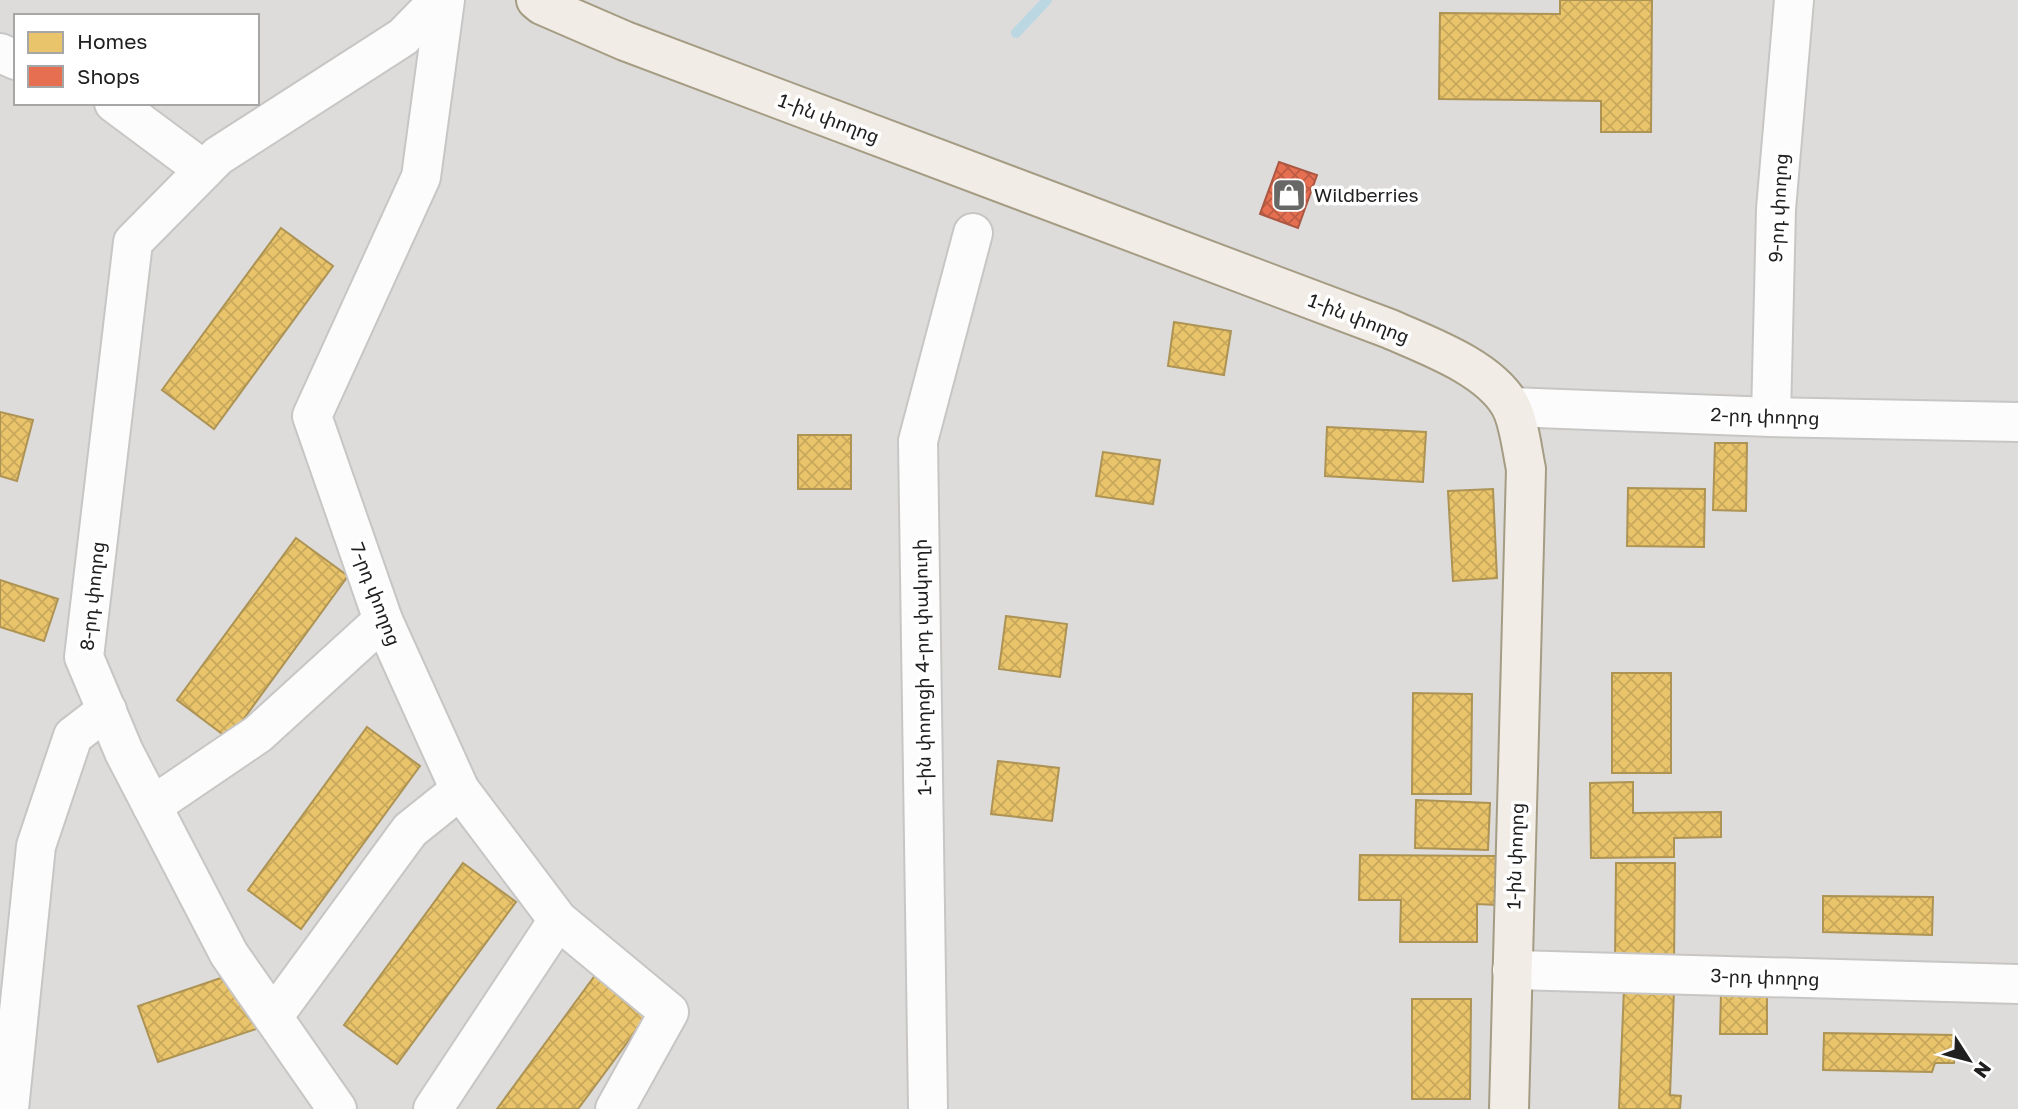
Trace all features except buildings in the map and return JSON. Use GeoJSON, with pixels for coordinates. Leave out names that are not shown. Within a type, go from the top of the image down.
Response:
{"type":"FeatureCollection","features":[{"type":"Feature","properties":{"kind":"main road","name":"1-ին փողոց"},"geometry":{"type":"LineString","coordinates":[[536,0],[625,41],[1390,329],[1458,360],[1500,390],[1511,407],[1526,469],[1509,1109]]}},
{"type":"Feature","properties":{"kind":"street","name":"8-րդ փողոց"},"geometry":{"type":"LineString","coordinates":[[107,710],[84,657],[133,242],[218,156],[403,37],[439,0]]}},
{"type":"Feature","properties":{"kind":"street","name":"7-րդ փողոց"},"geometry":{"type":"LineString","coordinates":[[445,0],[421,177],[312,416],[383,620],[460,790],[558,920],[669,1012],[615,1109]]}},
{"type":"Feature","properties":{"kind":"street","name":"9-րդ փողոց"},"geometry":{"type":"LineString","coordinates":[[1771,417],[1776,209],[1794,0]]}},
{"type":"Feature","properties":{"kind":"street"},"geometry":{"type":"LineString","coordinates":[[117,105],[204,170]]}},
{"type":"Feature","properties":{"kind":"street","name":"1-ին փողոցի 4-րդ փակուղի"},"geometry":{"type":"LineString","coordinates":[[928,1109],[918,441],[972,233]]}},
{"type":"Feature","properties":{"kind":"street","name":"2-րդ փողոց"},"geometry":{"type":"LineString","coordinates":[[1511,407],[1771,417],[2018,422]]}},
{"type":"Feature","properties":{"kind":"street"},"geometry":{"type":"LineString","coordinates":[[152,806],[258,734],[383,620]]}},
{"type":"Feature","properties":{"kind":"street"},"geometry":{"type":"LineString","coordinates":[[9,1109],[36,846],[73,736],[107,710],[124,752],[229,954],[337,1109]]}},
{"type":"Feature","properties":{"kind":"street"},"geometry":{"type":"LineString","coordinates":[[272,1017],[410,830],[460,790]]}},
{"type":"Feature","properties":{"kind":"street"},"geometry":{"type":"LineString","coordinates":[[432,1109],[558,920]]}},
{"type":"Feature","properties":{"kind":"street","name":"3-րդ փողոց"},"geometry":{"type":"LineString","coordinates":[[1512,970],[2018,984]]}},
{"type":"Feature","properties":{"kind":"shaded area"},"geometry":{"type":"Polygon","coordinates":[[[0,0],[2018,0],[2018,1109],[0,1109],[0,0]]]}},
{"type":"Feature","properties":{"kind":"waterway"},"geometry":{"type":"LineString","coordinates":[[1016,33],[1047,0]]}},
{"type":"Feature","properties":{"kind":"place","name":"Wildberries"},"geometry":{"type":"Point","coordinates":[1289,195]}}]}
